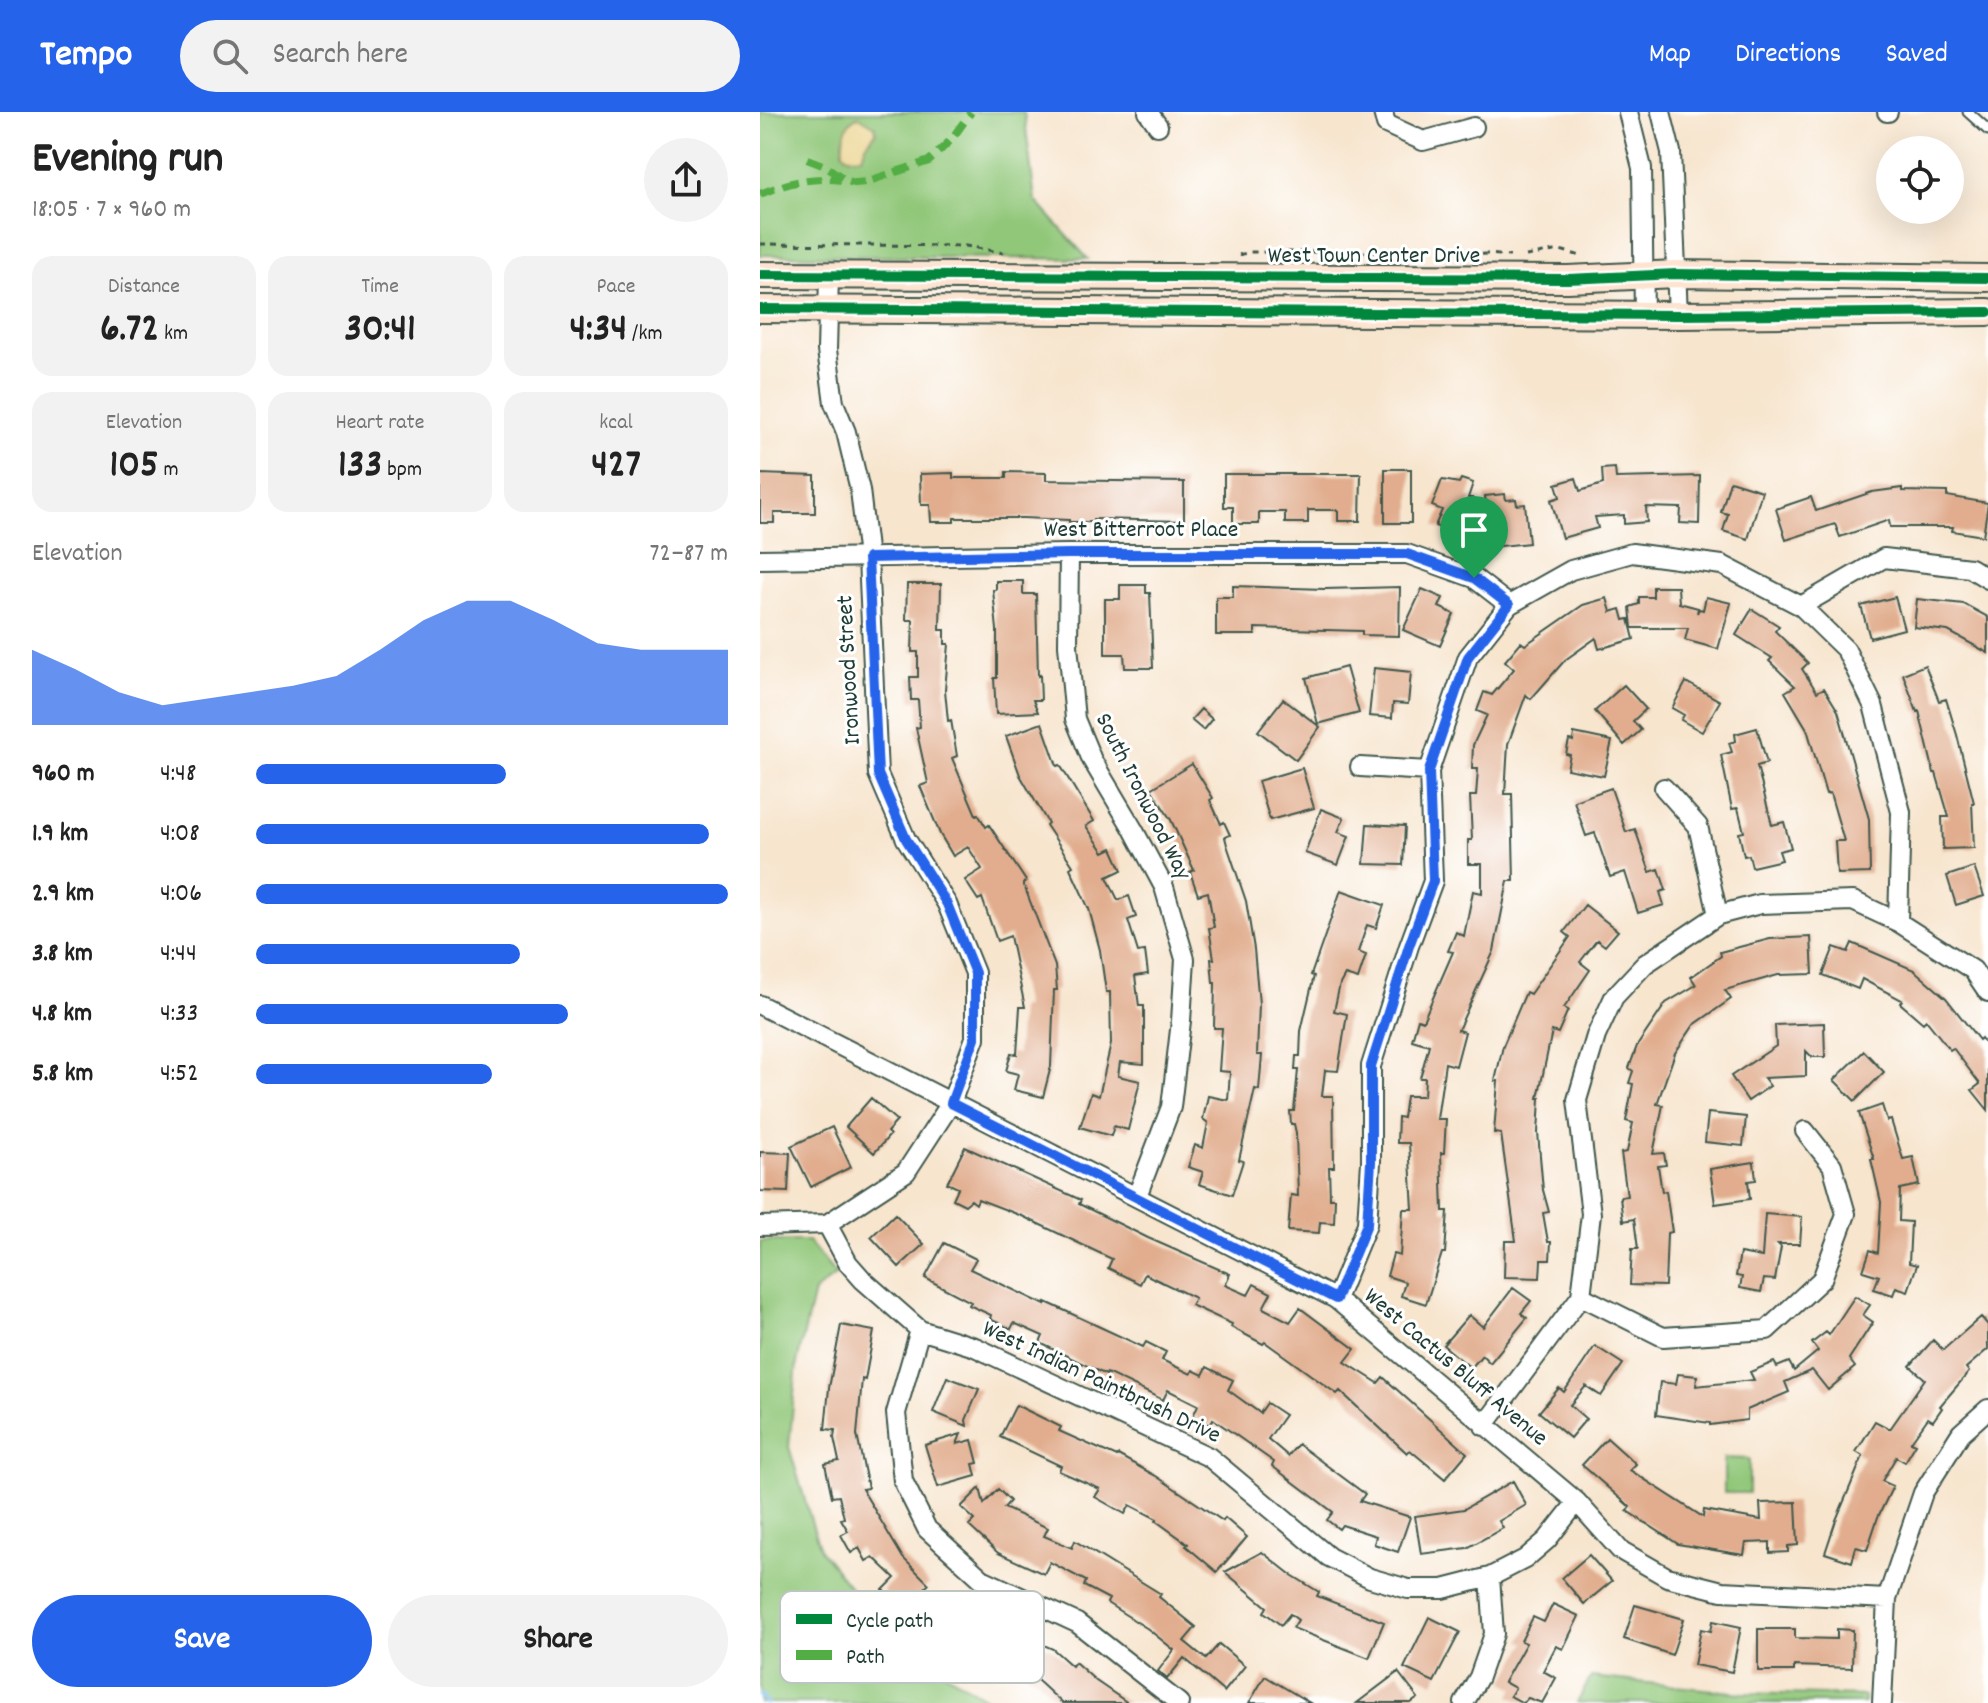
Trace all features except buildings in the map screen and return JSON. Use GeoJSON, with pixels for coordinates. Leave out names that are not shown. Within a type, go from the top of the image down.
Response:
{"type":"FeatureCollection","features":[{"type":"Feature","properties":{"kind":"street"},"geometry":{"type":"LineString","coordinates":[[1383,112],[1386,124],[1423,141],[1474,127]]}},
{"type":"Feature","properties":{"kind":"street"},"geometry":{"type":"LineString","coordinates":[[1628,112],[1642,168],[1644,315]]}},
{"type":"Feature","properties":{"kind":"street"},"geometry":{"type":"LineString","coordinates":[[1661,112],[1671,152],[1678,315]]}},
{"type":"Feature","properties":{"kind":"street","name":"West Town Center Drive"},"geometry":{"type":"LineString","coordinates":[[760,275],[1568,279],[1676,274],[1988,278]]}},
{"type":"Feature","properties":{"kind":"street","name":"Ironwood Street"},"geometry":{"type":"LineString","coordinates":[[827,1224],[906,1172],[951,1103],[975,1038],[975,973],[947,904],[906,839],[878,774],[868,558],[860,490],[846,432],[834,403],[827,350],[829,276]]}},
{"type":"Feature","properties":{"kind":"street"},"geometry":{"type":"LineString","coordinates":[[760,309],[1644,315],[1988,312]]}},
{"type":"Feature","properties":{"kind":"street"},"geometry":{"type":"LineString","coordinates":[[1336,1299],[1367,1224],[1371,1162],[1371,1066],[1433,881],[1429,771],[1468,657],[1509,605],[1571,570],[1632,553],[1722,565],[1801,606],[1846,650],[1873,705],[1901,812],[1898,922]]}},
{"type":"Feature","properties":{"kind":"street","name":"West Bitterroot Place"},"geometry":{"type":"LineString","coordinates":[[760,559],[1069,554],[1407,554],[1474,578],[1509,605]]}},
{"type":"Feature","properties":{"kind":"street","name":"South Ironwood Way"},"geometry":{"type":"LineString","coordinates":[[1069,554],[1068,645],[1075,719],[1092,760],[1164,887],[1185,959],[1171,1107],[1137,1196]]}},
{"type":"Feature","properties":{"kind":"street"},"geometry":{"type":"LineString","coordinates":[[1801,606],[1884,558],[1970,568],[1988,579]]}},
{"type":"Feature","properties":{"kind":"street"},"geometry":{"type":"LineString","coordinates":[[1360,767],[1429,771]]}},
{"type":"Feature","properties":{"kind":"street"},"geometry":{"type":"LineString","coordinates":[[1664,788],[1698,826],[1718,915]]}},
{"type":"Feature","properties":{"kind":"street"},"geometry":{"type":"LineString","coordinates":[[1484,1426],[1581,1296],[1591,1214],[1577,1100],[1596,1036],[1614,997],[1645,964],[1718,915],[1760,904],[1853,901],[1898,922],[1973,970],[1988,992]]}},
{"type":"Feature","properties":{"kind":"street","name":"West Cactus Bluff Avenue"},"geometry":{"type":"LineString","coordinates":[[760,1005],[1336,1299],[1577,1502],[1620,1550],[1667,1577],[1722,1591],[1887,1599]]}},
{"type":"Feature","properties":{"kind":"street"},"geometry":{"type":"LineString","coordinates":[[1581,1296],[1663,1337],[1767,1330],[1822,1279],[1846,1214],[1832,1165],[1805,1131]]}},
{"type":"Feature","properties":{"kind":"street"},"geometry":{"type":"LineString","coordinates":[[760,1226],[827,1224]]}},
{"type":"Feature","properties":{"kind":"street","name":"West Indian Paintbrush Drive"},"geometry":{"type":"LineString","coordinates":[[827,1224],[848,1263],[920,1330],[975,1347],[1209,1457],[1329,1557],[1370,1578],[1408,1589],[1443,1589],[1490,1577],[1525,1559],[1547,1540],[1577,1502]]}},
{"type":"Feature","properties":{"kind":"street"},"geometry":{"type":"LineString","coordinates":[[920,1330],[896,1413],[903,1481],[927,1529],[982,1579],[1008,1591]]}},
{"type":"Feature","properties":{"kind":"street"},"geometry":{"type":"LineString","coordinates":[[1882,1703],[1887,1599],[1923,1493],[1961,1433],[1988,1409]]}},
{"type":"Feature","properties":{"kind":"street"},"geometry":{"type":"LineString","coordinates":[[1464,1703],[1479,1677],[1494,1634],[1490,1577]]}},
{"type":"Feature","properties":{"kind":"street"},"geometry":{"type":"LineString","coordinates":[[1044,1608],[1077,1623],[1179,1703]]}},
{"type":"Feature","properties":{"kind":"lane"},"geometry":{"type":"LineString","coordinates":[[1968,112],[1988,130]]}},
{"type":"Feature","properties":{"kind":"path"},"geometry":{"type":"LineString","coordinates":[[760,244],[966,246],[1011,255]]}},
{"type":"Feature","properties":{"kind":"path"},"geometry":{"type":"LineString","coordinates":[[1445,256],[1487,254],[1521,257],[1560,250],[1590,259]]}},
{"type":"Feature","properties":{"kind":"path"},"geometry":{"type":"LineString","coordinates":[[1233,257],[1250,252],[1372,252],[1416,256]]}},
{"type":"Feature","properties":{"kind":"green space"},"geometry":{"type":"Polygon","coordinates":[[[760,112],[1024,112],[1035,200],[1088,259],[760,255],[760,112]]]}},
{"type":"Feature","properties":{"kind":"green space"},"geometry":{"type":"Polygon","coordinates":[[[760,1241],[808,1241],[836,1275],[814,1292],[797,1363],[789,1447],[820,1550],[853,1591],[780,1591],[780,1683],[961,1683],[994,1703],[760,1703],[760,1241]]]}},
{"type":"Feature","properties":{"kind":"green space"},"geometry":{"type":"Polygon","coordinates":[[[1724,1458],[1749,1459],[1749,1493],[1724,1493],[1724,1458]]]}},
{"type":"Feature","properties":{"kind":"green space"},"geometry":{"type":"Polygon","coordinates":[[[1591,1677],[1742,1693],[1864,1696],[1864,1703],[1577,1703],[1591,1677]]]}},
{"type":"Feature","properties":{"kind":"sand"},"geometry":{"type":"Polygon","coordinates":[[[859,116],[875,126],[876,132],[862,156],[849,157],[843,152],[844,136],[850,122],[859,116]]]}},
{"type":"Feature","properties":{"kind":"waterway"},"geometry":{"type":"LineString","coordinates":[[760,1695],[766,1703]]}},
{"type":"Feature","properties":{"kind":"marked path"},"geometry":{"type":"LineString","coordinates":[[807,159],[825,166],[847,181],[866,182],[929,161],[951,140],[971,112]]}},
{"type":"Feature","properties":{"kind":"marked path"},"geometry":{"type":"LineString","coordinates":[[760,194],[799,181],[841,180]]}},
{"type":"Feature","properties":{"kind":"cycle path"},"geometry":{"type":"LineString","coordinates":[[760,275],[1568,279],[1676,274],[1988,278]]}},
{"type":"Feature","properties":{"kind":"cycle path"},"geometry":{"type":"LineString","coordinates":[[760,309],[1678,315],[1988,312]]}},
{"type":"Feature","properties":{"kind":"route"},"geometry":{"type":"LineString","coordinates":[[1069,554],[1407,554],[1474,578],[1509,605],[1468,657],[1429,771],[1433,881],[1371,1066],[1371,1162],[1367,1224],[1336,1299],[951,1103],[975,1038],[975,973],[947,904],[906,839],[878,774],[868,558],[1069,554]]}}]}
